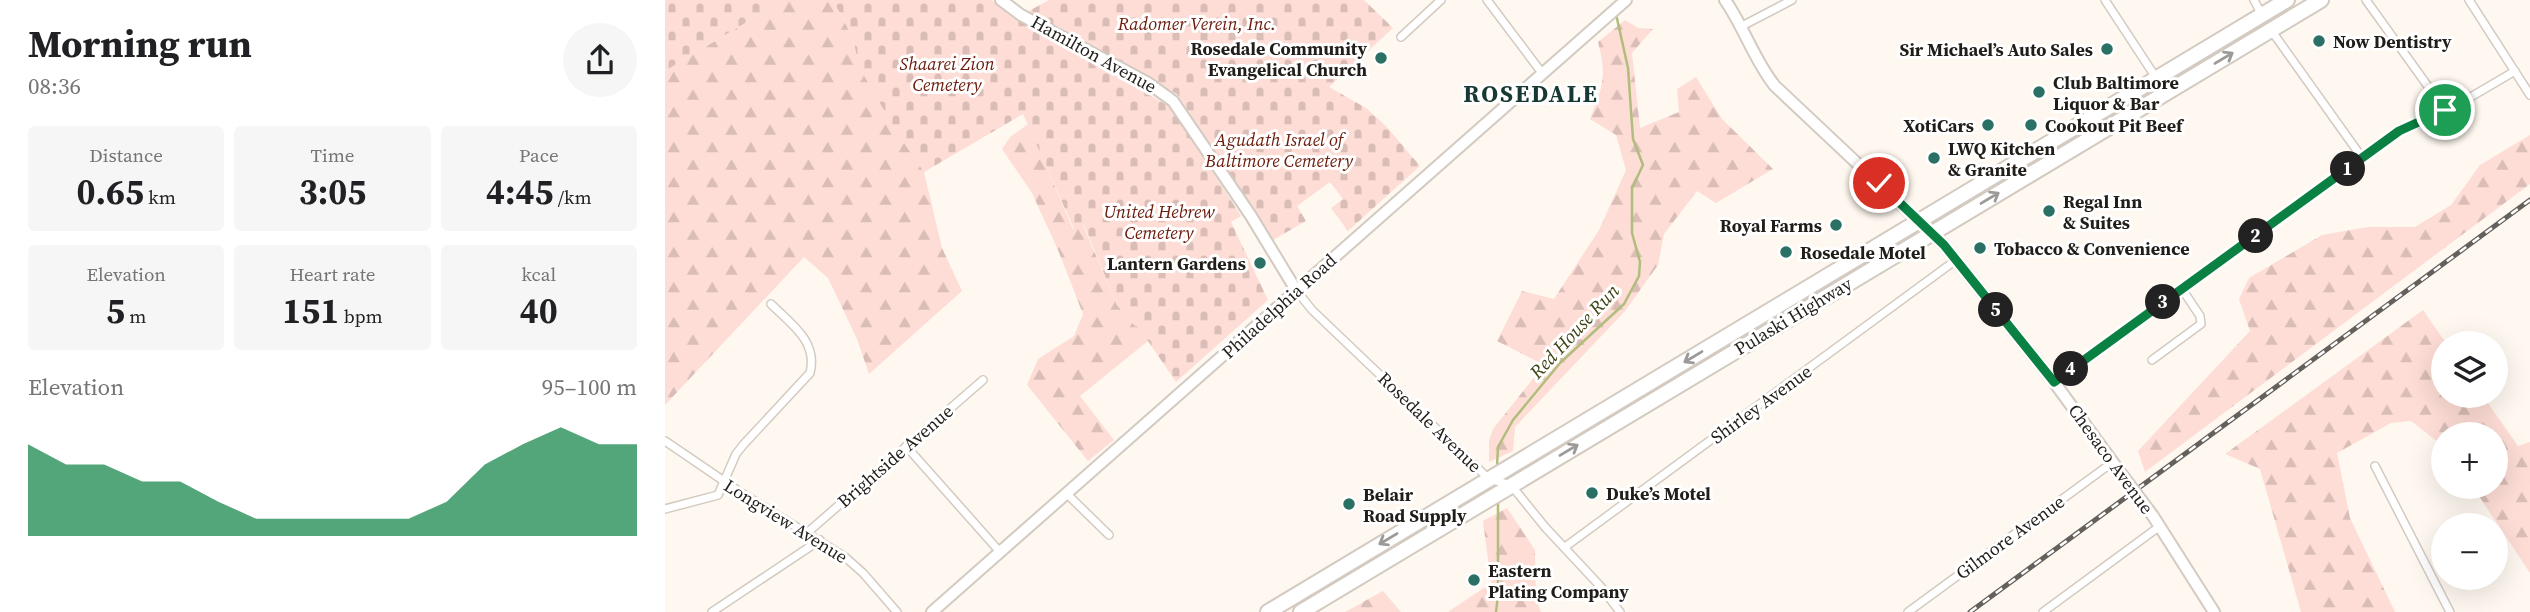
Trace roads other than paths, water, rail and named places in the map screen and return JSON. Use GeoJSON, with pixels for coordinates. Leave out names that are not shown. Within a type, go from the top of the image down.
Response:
{"type":"FeatureCollection","features":[{"type":"Feature","properties":{"kind":"highway","name":"Pulaski Highway"},"geometry":{"type":"LineString","coordinates":[[1268,612],[2287,0]]}},
{"type":"Feature","properties":{"kind":"highway","name":"Pulaski Highway"},"geometry":{"type":"LineString","coordinates":[[1301,612],[2321,0]]}},
{"type":"Feature","properties":{"kind":"street","name":"Hamilton Avenue"},"geometry":{"type":"LineString","coordinates":[[1001,0],[1021,15],[1148,83],[1173,101],[1251,216],[1296,290]]}},
{"type":"Feature","properties":{"kind":"street"},"geometry":{"type":"LineString","coordinates":[[1401,37],[1441,0]]}},
{"type":"Feature","properties":{"kind":"street"},"geometry":{"type":"LineString","coordinates":[[1487,0],[1542,73]]}},
{"type":"Feature","properties":{"kind":"street","name":"Philadelphia Road"},"geometry":{"type":"LineString","coordinates":[[932,612],[1626,0]]}},
{"type":"Feature","properties":{"kind":"street","name":"Chesaco Avenue"},"geometry":{"type":"LineString","coordinates":[[1725,0],[1775,86],[1931,232],[2054,382],[2156,521],[2214,612]]}},
{"type":"Feature","properties":{"kind":"street"},"geometry":{"type":"LineString","coordinates":[[1742,26],[1792,0]]}},
{"type":"Feature","properties":{"kind":"street"},"geometry":{"type":"LineString","coordinates":[[2105,0],[2166,93]]}},
{"type":"Feature","properties":{"kind":"street"},"geometry":{"type":"LineString","coordinates":[[2254,0],[2262,15]]}},
{"type":"Feature","properties":{"kind":"street"},"geometry":{"type":"LineString","coordinates":[[2366,0],[2445,110]]}},
{"type":"Feature","properties":{"kind":"street"},"geometry":{"type":"LineString","coordinates":[[2469,0],[2530,94]]}},
{"type":"Feature","properties":{"kind":"street"},"geometry":{"type":"LineString","coordinates":[[2271,30],[2363,159]]}},
{"type":"Feature","properties":{"kind":"street"},"geometry":{"type":"LineString","coordinates":[[2054,382],[2399,131],[2445,110],[2515,71]]}},
{"type":"Feature","properties":{"kind":"street","name":"Shirley Avenue"},"geometry":{"type":"LineString","coordinates":[[1565,547],[1956,260]]}},
{"type":"Feature","properties":{"kind":"street"},"geometry":{"type":"LineString","coordinates":[[2152,360],[2201,324],[2200,316],[2182,289]]}},
{"type":"Feature","properties":{"kind":"street","name":"Rosedale Avenue"},"geometry":{"type":"LineString","coordinates":[[1296,290],[1312,310],[1489,479],[1511,485]]}},
{"type":"Feature","properties":{"kind":"street"},"geometry":{"type":"LineString","coordinates":[[665,509],[718,495],[736,454],[810,373],[812,359],[809,344],[771,304]]}},
{"type":"Feature","properties":{"kind":"street","name":"Brightside Avenue"},"geometry":{"type":"LineString","coordinates":[[808,532],[983,380]]}},
{"type":"Feature","properties":{"kind":"street","name":"Longview Avenue"},"geometry":{"type":"LineString","coordinates":[[665,441],[808,532],[857,567],[897,612]]}},
{"type":"Feature","properties":{"kind":"street"},"geometry":{"type":"LineString","coordinates":[[906,446],[1000,552]]}},
{"type":"Feature","properties":{"kind":"street","name":"Gilmore Avenue"},"geometry":{"type":"LineString","coordinates":[[1908,612],[2115,465]]}},
{"type":"Feature","properties":{"kind":"street"},"geometry":{"type":"LineString","coordinates":[[2375,466],[2450,612]]}},
{"type":"Feature","properties":{"kind":"street"},"geometry":{"type":"LineString","coordinates":[[1511,485],[1620,612]]}},
{"type":"Feature","properties":{"kind":"street"},"geometry":{"type":"LineString","coordinates":[[1067,494],[1109,536]]}},
{"type":"Feature","properties":{"kind":"street"},"geometry":{"type":"LineString","coordinates":[[2043,612],[2156,521]]}},
{"type":"Feature","properties":{"kind":"street"},"geometry":{"type":"LineString","coordinates":[[712,612],[820,540]]}},
{"type":"Feature","properties":{"kind":"waterway","name":"Red House Run"},"geometry":{"type":"LineString","coordinates":[[1497,467],[1498,447],[1513,420],[1560,363],[1624,304],[1639,276],[1640,262],[1632,233],[1632,188],[1643,165],[1633,139],[1628,68],[1616,14]]}},
{"type":"Feature","properties":{"kind":"waterway","name":"Red House Run"},"geometry":{"type":"LineString","coordinates":[[1496,612],[1498,502]]}},
{"type":"Feature","properties":{"kind":"railway"},"geometry":{"type":"LineString","coordinates":[[1970,612],[2530,200]]}},
{"type":"Feature","properties":{"kind":"place","name":"Now Dentistry"},"geometry":{"type":"Point","coordinates":[2319,41]}},
{"type":"Feature","properties":{"kind":"place","name":"Sir Michael’s Auto Sales"},"geometry":{"type":"Point","coordinates":[2107,49]}},
{"type":"Feature","properties":{"kind":"place","name":"Rosedale Community Evangelical Church"},"geometry":{"type":"Point","coordinates":[1381,58]}},
{"type":"Feature","properties":{"kind":"place","name":"Club Baltimore Liquor & Bar"},"geometry":{"type":"Point","coordinates":[2039,92]}},
{"type":"Feature","properties":{"kind":"place","name":"XotiCars"},"geometry":{"type":"Point","coordinates":[1988,125]}},
{"type":"Feature","properties":{"kind":"place","name":"Cookout Pit Beef"},"geometry":{"type":"Point","coordinates":[2031,125]}},
{"type":"Feature","properties":{"kind":"place","name":"LWQ Kitchen & Granite"},"geometry":{"type":"Point","coordinates":[1934,158]}},
{"type":"Feature","properties":{"kind":"place","name":"Regal Inn & Suites"},"geometry":{"type":"Point","coordinates":[2049,211]}},
{"type":"Feature","properties":{"kind":"place","name":"Royal Farms"},"geometry":{"type":"Point","coordinates":[1836,225]}},
{"type":"Feature","properties":{"kind":"place","name":"Tobacco & Convenience"},"geometry":{"type":"Point","coordinates":[1980,248]}},
{"type":"Feature","properties":{"kind":"place","name":"Rosedale Motel"},"geometry":{"type":"Point","coordinates":[1786,252]}},
{"type":"Feature","properties":{"kind":"place","name":"Lantern Gardens"},"geometry":{"type":"Point","coordinates":[1260,263]}},
{"type":"Feature","properties":{"kind":"place","name":"Duke’s Motel"},"geometry":{"type":"Point","coordinates":[1592,493]}},
{"type":"Feature","properties":{"kind":"place","name":"Belair Road Supply"},"geometry":{"type":"Point","coordinates":[1349,504]}},
{"type":"Feature","properties":{"kind":"place","name":"Eastern Plating Company"},"geometry":{"type":"Point","coordinates":[1474,580]}},
{"type":"Feature","properties":{"kind":"district","name":"ROSEDALE"},"geometry":{"type":"Point","coordinates":[1531,93]}},
{"type":"Feature","properties":{"kind":"park label","name":"Radomer Verein, Inc."},"geometry":{"type":"Point","coordinates":[1197,23]}},
{"type":"Feature","properties":{"kind":"park label","name":"Shaarei Zion Cemetery"},"geometry":{"type":"Point","coordinates":[947,73]}},
{"type":"Feature","properties":{"kind":"park label","name":"Agudath Israel of Baltimore Cemetery"},"geometry":{"type":"Point","coordinates":[1279,149]}},
{"type":"Feature","properties":{"kind":"park label","name":"United Hebrew Cemetery"},"geometry":{"type":"Point","coordinates":[1159,221]}}]}
